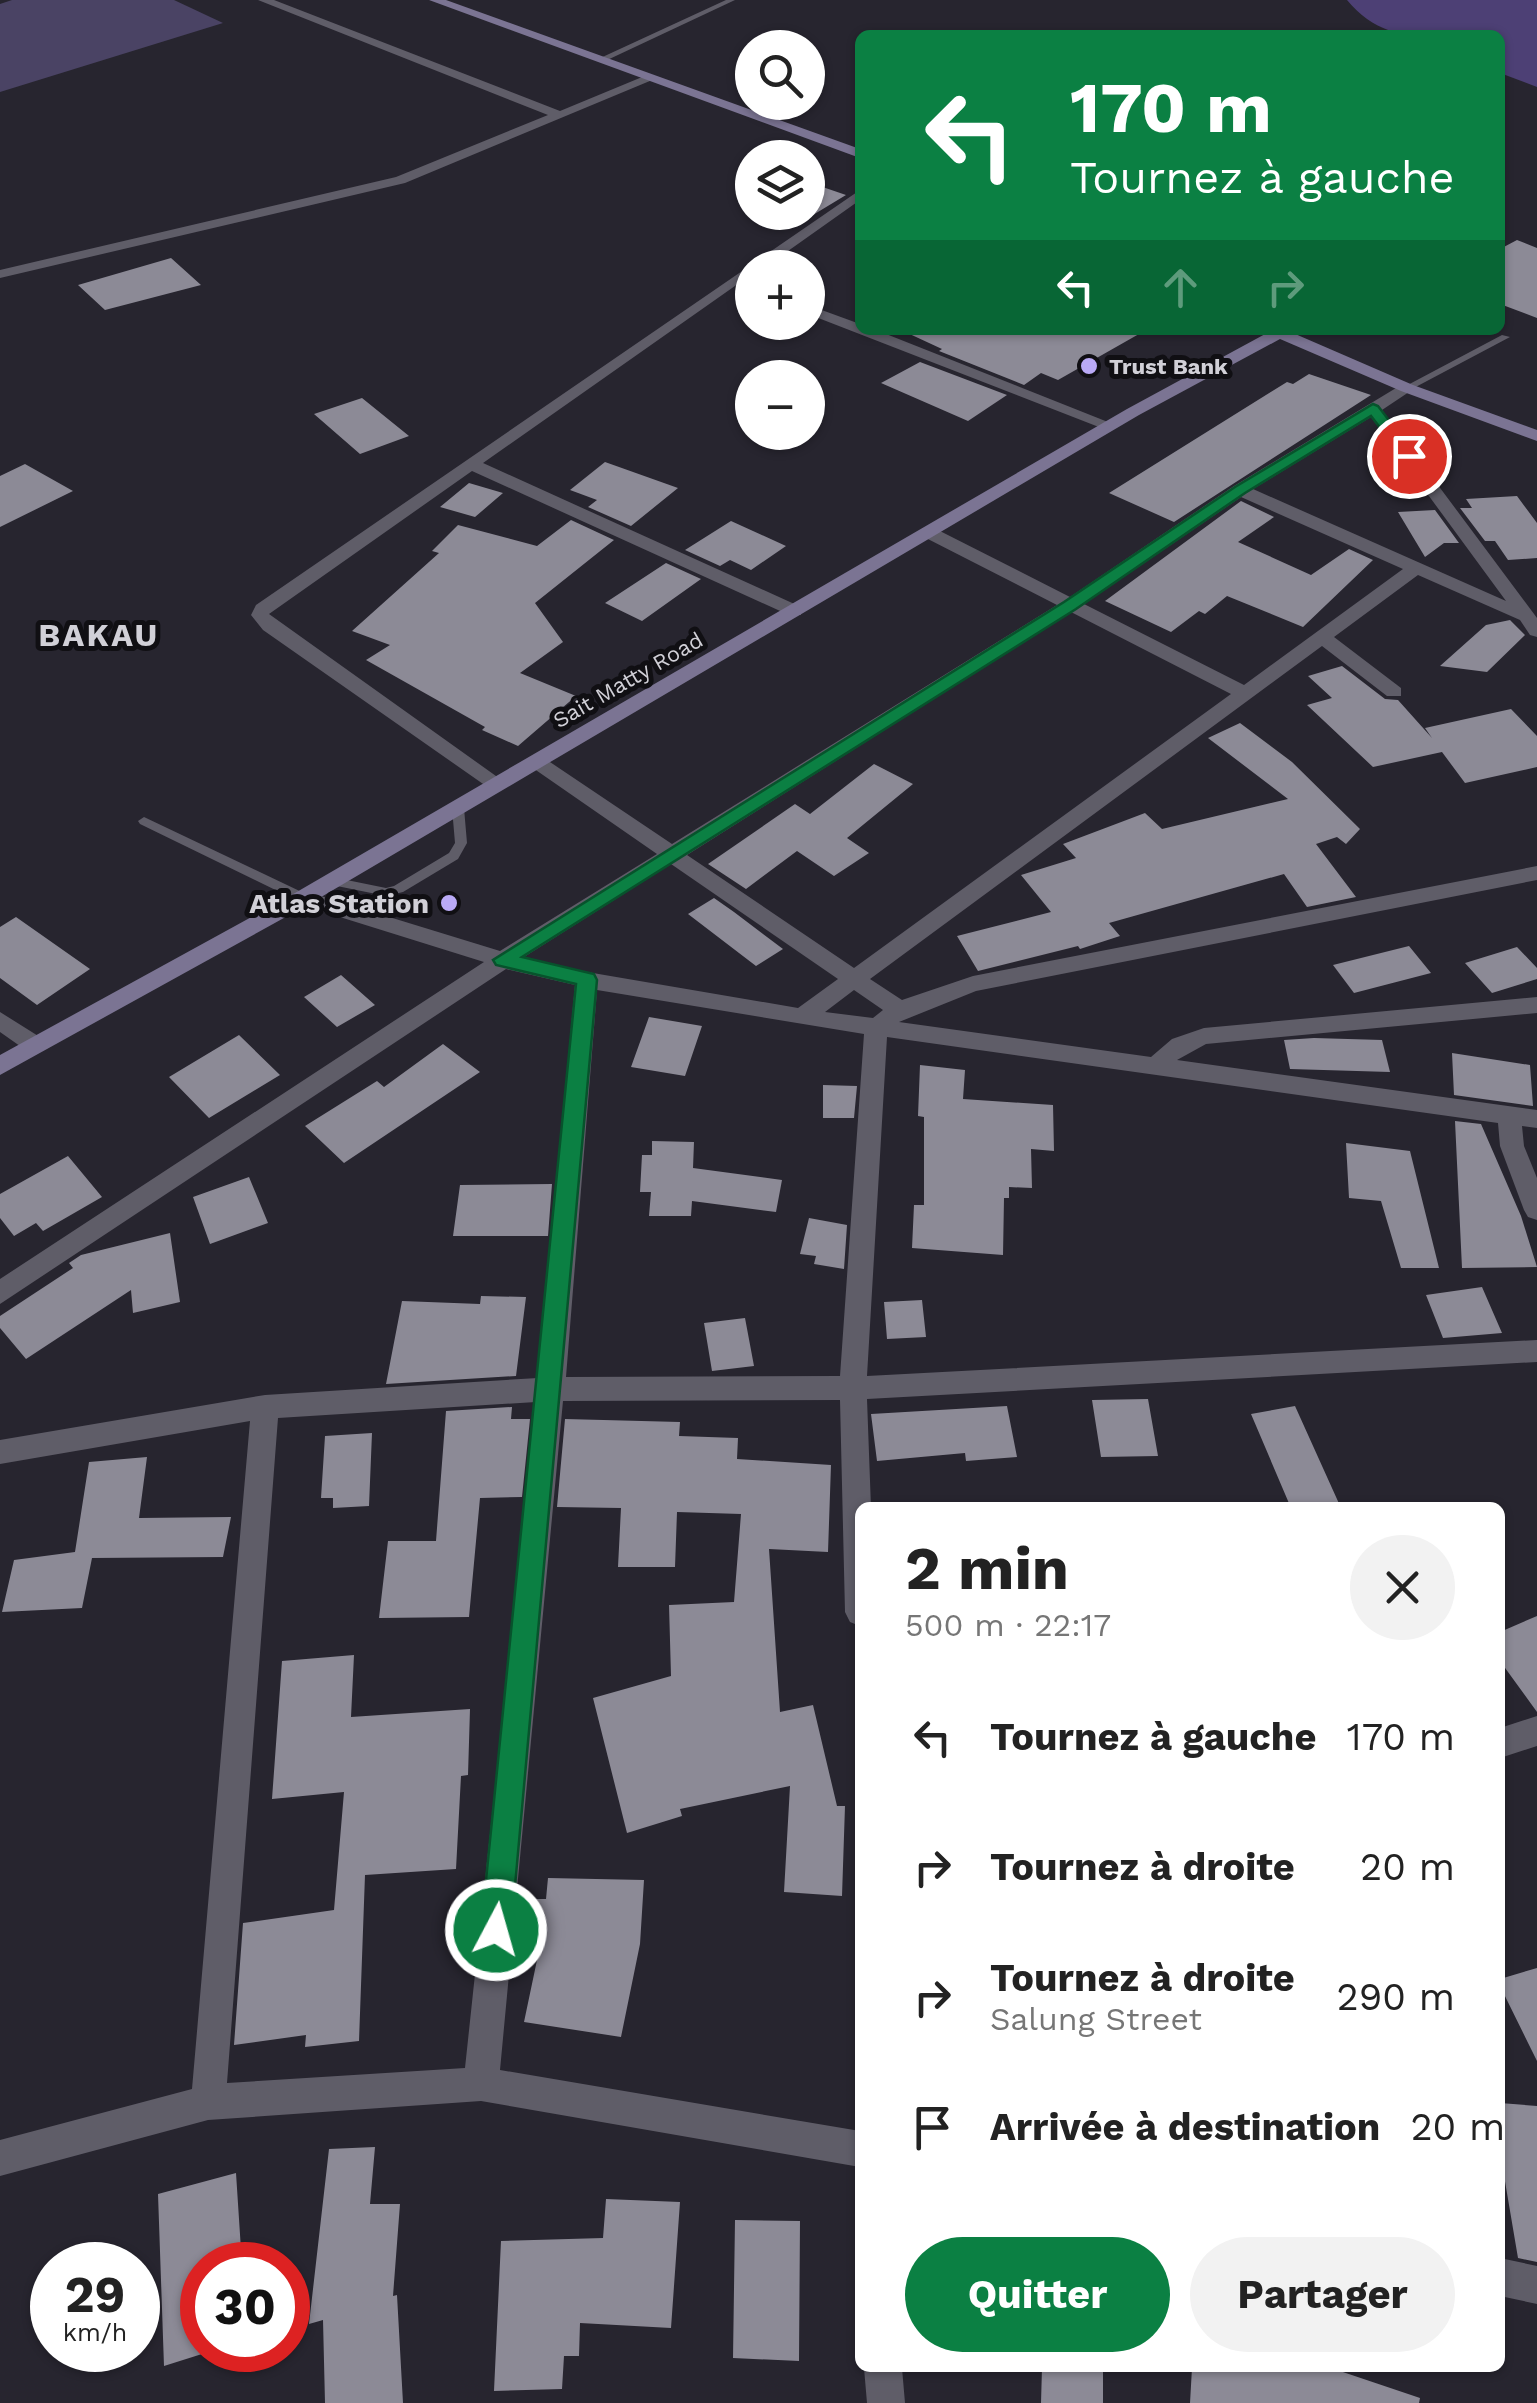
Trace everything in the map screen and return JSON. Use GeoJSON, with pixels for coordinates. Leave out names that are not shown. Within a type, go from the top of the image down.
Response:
{"type":"FeatureCollection","features":[{"type":"Feature","properties":{"kind":"street"},"geometry":{"type":"LineString","coordinates":[[264,0],[562,116]]}},
{"type":"Feature","properties":{"kind":"street"},"geometry":{"type":"LineString","coordinates":[[436,0],[855,152]]}},
{"type":"Feature","properties":{"kind":"street"},"geometry":{"type":"LineString","coordinates":[[0,274],[400,180],[650,78]]}},
{"type":"Feature","properties":{"kind":"street"},"geometry":{"type":"LineString","coordinates":[[779,250],[855,197]]}},
{"type":"Feature","properties":{"kind":"street"},"geometry":{"type":"LineString","coordinates":[[496,786],[270,626],[260,615],[262,609],[471,464],[735,290]]}},
{"type":"Feature","properties":{"kind":"street"},"geometry":{"type":"LineString","coordinates":[[825,316],[855,328]]}},
{"type":"Feature","properties":{"kind":"street"},"geometry":{"type":"LineString","coordinates":[[874,335],[1110,426]]}},
{"type":"Feature","properties":{"kind":"street","name":"Sait Matty Road"},"geometry":{"type":"LineString","coordinates":[[0,1066],[303,898],[1272,335]]}},
{"type":"Feature","properties":{"kind":"street"},"geometry":{"type":"LineString","coordinates":[[1288,335],[1407,388],[1537,436]]}},
{"type":"Feature","properties":{"kind":"street"},"geometry":{"type":"LineString","coordinates":[[0,1293],[503,960],[1070,605],[1240,490],[1407,388]]}},
{"type":"Feature","properties":{"kind":"street"},"geometry":{"type":"LineString","coordinates":[[1373,409],[1530,624]]}},
{"type":"Feature","properties":{"kind":"street"},"geometry":{"type":"LineString","coordinates":[[471,464],[795,611]]}},
{"type":"Feature","properties":{"kind":"street"},"geometry":{"type":"LineString","coordinates":[[1240,490],[1530,624]]}},
{"type":"Feature","properties":{"kind":"street"},"geometry":{"type":"LineString","coordinates":[[928,532],[1245,693]]}},
{"type":"Feature","properties":{"kind":"street"},"geometry":{"type":"LineString","coordinates":[[802,1017],[1415,569]]}},
{"type":"Feature","properties":{"kind":"street"},"geometry":{"type":"LineString","coordinates":[[1323,636],[1394,692]]}},
{"type":"Feature","properties":{"kind":"street"},"geometry":{"type":"LineString","coordinates":[[537,762],[899,1010]]}},
{"type":"Feature","properties":{"kind":"street"},"geometry":{"type":"LineString","coordinates":[[857,1502],[854,1388],[876,1028],[899,1010],[990,980],[1537,873]]}},
{"type":"Feature","properties":{"kind":"street"},"geometry":{"type":"LineString","coordinates":[[303,898],[503,960],[587,980],[876,1028],[1537,1119]]}},
{"type":"Feature","properties":{"kind":"street"},"geometry":{"type":"LineString","coordinates":[[481,2084],[587,980]]}},
{"type":"Feature","properties":{"kind":"street"},"geometry":{"type":"LineString","coordinates":[[1158,1064],[1180,1045],[1204,1036],[1537,1005]]}},
{"type":"Feature","properties":{"kind":"street"},"geometry":{"type":"LineString","coordinates":[[0,1020],[35,1045]]}},
{"type":"Feature","properties":{"kind":"street"},"geometry":{"type":"LineString","coordinates":[[1509,1117],[1512,1146],[1537,1210]]}},
{"type":"Feature","properties":{"kind":"street"},"geometry":{"type":"LineString","coordinates":[[0,1452],[266,1407],[550,1390],[854,1388],[1537,1350]]}},
{"type":"Feature","properties":{"kind":"street"},"geometry":{"type":"LineString","coordinates":[[208,2102],[266,1407]]}},
{"type":"Feature","properties":{"kind":"street"},"geometry":{"type":"LineString","coordinates":[[1505,1741],[1537,1731]]}},
{"type":"Feature","properties":{"kind":"street"},"geometry":{"type":"LineString","coordinates":[[0,2158],[208,2102],[481,2084],[855,2148]]}},
{"type":"Feature","properties":{"kind":"street"},"geometry":{"type":"LineString","coordinates":[[1505,2278],[1537,2285]]}},
{"type":"Feature","properties":{"kind":"street"},"geometry":{"type":"LineString","coordinates":[[883,2372],[886,2403]]}},
{"type":"Feature","properties":{"kind":"lane"},"geometry":{"type":"LineString","coordinates":[[600,60],[732,0]]}},
{"type":"Feature","properties":{"kind":"lane"},"geometry":{"type":"LineString","coordinates":[[1407,388],[1505,338]]}},
{"type":"Feature","properties":{"kind":"lane"},"geometry":{"type":"LineString","coordinates":[[332,881],[386,892],[398,889],[454,856],[461,843],[458,808]]}},
{"type":"Feature","properties":{"kind":"lane"},"geometry":{"type":"LineString","coordinates":[[144,822],[303,898]]}},
{"type":"Feature","properties":{"kind":"shaded area"},"geometry":{"type":"Polygon","coordinates":[[[12,0],[174,0],[223,23],[0,92],[0,4],[12,0]]]}},
{"type":"Feature","properties":{"kind":"shaded area"},"geometry":{"type":"Polygon","coordinates":[[[1347,0],[1537,0],[1537,87],[1505,75],[1505,30],[1389,30],[1363,16],[1347,0]]]}},
{"type":"Feature","properties":{"kind":"building"},"geometry":{"type":"Polygon","coordinates":[[[825,188],[846,195],[825,208],[825,188]]]}},
{"type":"Feature","properties":{"kind":"building"},"geometry":{"type":"Polygon","coordinates":[[[1517,240],[1537,248],[1537,318],[1505,306],[1505,246],[1517,240]]]}},
{"type":"Feature","properties":{"kind":"building"},"geometry":{"type":"Polygon","coordinates":[[[171,258],[201,285],[105,310],[78,285],[171,258]]]}},
{"type":"Feature","properties":{"kind":"building"},"geometry":{"type":"Polygon","coordinates":[[[912,335],[1137,335],[1058,380],[1041,373],[1024,385],[939,351],[942,349],[912,335]]]}},
{"type":"Feature","properties":{"kind":"building"},"geometry":{"type":"Polygon","coordinates":[[[920,362],[1007,395],[968,421],[881,383],[920,362]]]}},
{"type":"Feature","properties":{"kind":"building"},"geometry":{"type":"Polygon","coordinates":[[[1309,374],[1371,395],[1174,522],[1109,493],[1287,382],[1293,384],[1309,374]]]}},
{"type":"Feature","properties":{"kind":"building"},"geometry":{"type":"Polygon","coordinates":[[[362,398],[409,436],[360,454],[314,414],[362,398]]]}},
{"type":"Feature","properties":{"kind":"building"},"geometry":{"type":"Polygon","coordinates":[[[605,462],[678,488],[631,526],[588,507],[597,500],[570,490],[605,462]]]}},
{"type":"Feature","properties":{"kind":"building"},"geometry":{"type":"Polygon","coordinates":[[[25,464],[73,491],[0,527],[0,476],[25,464]]]}},
{"type":"Feature","properties":{"kind":"building"},"geometry":{"type":"Polygon","coordinates":[[[469,483],[503,493],[475,517],[440,507],[469,483]]]}},
{"type":"Feature","properties":{"kind":"building"},"geometry":{"type":"Polygon","coordinates":[[[1517,496],[1537,523],[1537,558],[1508,560],[1495,541],[1485,541],[1460,508],[1472,508],[1466,499],[1517,496]]]}},
{"type":"Feature","properties":{"kind":"building"},"geometry":{"type":"Polygon","coordinates":[[[1241,501],[1274,517],[1238,542],[1311,575],[1349,549],[1373,560],[1303,627],[1227,596],[1205,614],[1199,611],[1171,632],[1105,601],[1241,501]]]}},
{"type":"Feature","properties":{"kind":"building"},"geometry":{"type":"Polygon","coordinates":[[[1435,510],[1459,543],[1444,543],[1425,557],[1398,512],[1435,510]]]}},
{"type":"Feature","properties":{"kind":"building"},"geometry":{"type":"Polygon","coordinates":[[[571,520],[614,540],[535,603],[563,642],[520,673],[576,696],[518,746],[482,730],[485,727],[366,660],[390,645],[352,631],[439,553],[432,551],[458,525],[537,546],[571,520]]]}},
{"type":"Feature","properties":{"kind":"building"},"geometry":{"type":"Polygon","coordinates":[[[731,521],[786,546],[751,570],[730,560],[720,566],[685,550],[731,521]]]}},
{"type":"Feature","properties":{"kind":"building"},"geometry":{"type":"Polygon","coordinates":[[[666,563],[701,579],[642,621],[605,603],[666,563]]]}},
{"type":"Feature","properties":{"kind":"building"},"geometry":{"type":"Polygon","coordinates":[[[1510,620],[1525,635],[1487,672],[1440,666],[1486,625],[1510,620]]]}},
{"type":"Feature","properties":{"kind":"building"},"geometry":{"type":"Polygon","coordinates":[[[1342,666],[1385,699],[1398,700],[1432,738],[1425,728],[1511,709],[1537,736],[1537,767],[1465,783],[1442,752],[1373,767],[1307,705],[1332,698],[1308,676],[1342,666]]]}},
{"type":"Feature","properties":{"kind":"building"},"geometry":{"type":"Polygon","coordinates":[[[1240,723],[1292,762],[1360,829],[1346,844],[1337,837],[1316,844],[1356,897],[1307,907],[1284,874],[1109,923],[1120,936],[1080,949],[1078,946],[978,971],[957,936],[1051,912],[1021,875],[1076,858],[1063,844],[1145,813],[1162,829],[1288,799],[1208,738],[1240,723]]]}},
{"type":"Feature","properties":{"kind":"building"},"geometry":{"type":"Polygon","coordinates":[[[874,764],[913,784],[847,838],[869,853],[834,876],[797,851],[746,889],[708,864],[795,804],[810,814],[874,764]]]}},
{"type":"Feature","properties":{"kind":"building"},"geometry":{"type":"Polygon","coordinates":[[[714,898],[783,949],[756,966],[688,914],[714,898]]]}},
{"type":"Feature","properties":{"kind":"building"},"geometry":{"type":"Polygon","coordinates":[[[16,917],[90,969],[37,1005],[0,978],[0,927],[16,917]]]}},
{"type":"Feature","properties":{"kind":"building"},"geometry":{"type":"Polygon","coordinates":[[[1409,946],[1431,973],[1354,993],[1333,965],[1409,946]]]}},
{"type":"Feature","properties":{"kind":"building"},"geometry":{"type":"Polygon","coordinates":[[[1517,947],[1537,968],[1537,979],[1492,993],[1465,963],[1517,947]]]}},
{"type":"Feature","properties":{"kind":"building"},"geometry":{"type":"Polygon","coordinates":[[[341,975],[375,1005],[337,1027],[304,997],[341,975]]]}},
{"type":"Feature","properties":{"kind":"building"},"geometry":{"type":"Polygon","coordinates":[[[649,1017],[702,1026],[685,1076],[631,1067],[649,1017]]]}},
{"type":"Feature","properties":{"kind":"building"},"geometry":{"type":"Polygon","coordinates":[[[239,1035],[280,1075],[209,1118],[169,1077],[239,1035]]]}},
{"type":"Feature","properties":{"kind":"building"},"geometry":{"type":"Polygon","coordinates":[[[1284,1040],[1382,1040],[1390,1072],[1290,1069],[1284,1040]]]}},
{"type":"Feature","properties":{"kind":"building"},"geometry":{"type":"Polygon","coordinates":[[[443,1044],[480,1072],[344,1163],[305,1126],[377,1081],[384,1087],[443,1044]]]}},
{"type":"Feature","properties":{"kind":"building"},"geometry":{"type":"Polygon","coordinates":[[[1452,1053],[1530,1065],[1533,1106],[1454,1095],[1452,1053]]]}},
{"type":"Feature","properties":{"kind":"building"},"geometry":{"type":"Polygon","coordinates":[[[920,1065],[965,1070],[963,1099],[1053,1105],[1054,1151],[1031,1149],[1032,1188],[1009,1187],[1009,1198],[1004,1198],[1003,1255],[912,1248],[914,1205],[924,1205],[924,1117],[918,1116],[920,1065]]]}},
{"type":"Feature","properties":{"kind":"building"},"geometry":{"type":"Polygon","coordinates":[[[823,1085],[857,1086],[854,1118],[823,1118],[823,1085]]]}},
{"type":"Feature","properties":{"kind":"building"},"geometry":{"type":"Polygon","coordinates":[[[1455,1121],[1481,1124],[1521,1216],[1537,1267],[1462,1268],[1455,1121]]]}},
{"type":"Feature","properties":{"kind":"building"},"geometry":{"type":"Polygon","coordinates":[[[652,1141],[694,1142],[693,1168],[782,1180],[776,1212],[692,1201],[691,1216],[649,1216],[651,1192],[640,1192],[642,1155],[652,1155],[652,1141]]]}},
{"type":"Feature","properties":{"kind":"building"},"geometry":{"type":"Polygon","coordinates":[[[1346,1143],[1410,1151],[1439,1268],[1401,1268],[1381,1201],[1349,1198],[1346,1143]]]}},
{"type":"Feature","properties":{"kind":"building"},"geometry":{"type":"Polygon","coordinates":[[[68,1156],[102,1197],[43,1231],[36,1223],[14,1236],[0,1218],[0,1194],[68,1156]]]}},
{"type":"Feature","properties":{"kind":"building"},"geometry":{"type":"Polygon","coordinates":[[[249,1177],[268,1223],[210,1244],[193,1197],[249,1177]]]}},
{"type":"Feature","properties":{"kind":"building"},"geometry":{"type":"Polygon","coordinates":[[[552,1184],[548,1236],[453,1236],[460,1185],[552,1184]]]}},
{"type":"Feature","properties":{"kind":"building"},"geometry":{"type":"Polygon","coordinates":[[[809,1218],[847,1225],[844,1269],[814,1264],[816,1256],[800,1254],[809,1218]]]}},
{"type":"Feature","properties":{"kind":"building"},"geometry":{"type":"Polygon","coordinates":[[[170,1233],[180,1302],[133,1313],[131,1290],[26,1359],[0,1328],[0,1316],[73,1268],[69,1263],[81,1255],[170,1233]]]}},
{"type":"Feature","properties":{"kind":"building"},"geometry":{"type":"Polygon","coordinates":[[[1482,1287],[1502,1333],[1443,1338],[1426,1295],[1482,1287]]]}},
{"type":"Feature","properties":{"kind":"building"},"geometry":{"type":"Polygon","coordinates":[[[481,1296],[526,1297],[516,1376],[386,1384],[402,1301],[480,1304],[481,1296]]]}},
{"type":"Feature","properties":{"kind":"building"},"geometry":{"type":"Polygon","coordinates":[[[922,1300],[926,1337],[887,1339],[884,1302],[922,1300]]]}},
{"type":"Feature","properties":{"kind":"building"},"geometry":{"type":"Polygon","coordinates":[[[745,1318],[754,1366],[712,1371],[704,1323],[745,1318]]]}},
{"type":"Feature","properties":{"kind":"building"},"geometry":{"type":"Polygon","coordinates":[[[1148,1399],[1158,1456],[1101,1457],[1092,1400],[1148,1399]]]}},
{"type":"Feature","properties":{"kind":"building"},"geometry":{"type":"Polygon","coordinates":[[[1007,1406],[1017,1457],[966,1461],[965,1453],[877,1461],[871,1414],[1007,1406]]]}},
{"type":"Feature","properties":{"kind":"building"},"geometry":{"type":"Polygon","coordinates":[[[1295,1406],[1338,1502],[1288,1502],[1251,1414],[1295,1406]]]}},
{"type":"Feature","properties":{"kind":"building"},"geometry":{"type":"Polygon","coordinates":[[[512,1407],[511,1419],[530,1419],[522,1497],[480,1498],[469,1617],[379,1618],[388,1541],[436,1541],[446,1411],[512,1407]]]}},
{"type":"Feature","properties":{"kind":"building"},"geometry":{"type":"Polygon","coordinates":[[[565,1419],[680,1422],[679,1436],[738,1438],[737,1459],[831,1465],[828,1552],[769,1549],[780,1712],[813,1705],[837,1806],[845,1806],[842,1896],[784,1892],[790,1786],[680,1809],[682,1816],[627,1833],[593,1698],[671,1676],[669,1605],[734,1602],[741,1514],[677,1512],[675,1567],[618,1567],[621,1508],[557,1507],[565,1419]]]}},
{"type":"Feature","properties":{"kind":"building"},"geometry":{"type":"Polygon","coordinates":[[[372,1433],[369,1506],[333,1508],[333,1498],[321,1498],[325,1436],[372,1433]]]}},
{"type":"Feature","properties":{"kind":"building"},"geometry":{"type":"Polygon","coordinates":[[[147,1457],[139,1518],[231,1517],[223,1557],[92,1558],[82,1608],[2,1612],[14,1560],[75,1552],[89,1462],[147,1457]]]}},
{"type":"Feature","properties":{"kind":"building"},"geometry":{"type":"Polygon","coordinates":[[[1537,1616],[1537,1712],[1505,1668],[1505,1630],[1537,1616]]]}},
{"type":"Feature","properties":{"kind":"building"},"geometry":{"type":"Polygon","coordinates":[[[354,1655],[351,1717],[470,1709],[468,1775],[461,1776],[456,1869],[365,1875],[359,2041],[305,2047],[306,2035],[234,2045],[243,1923],[334,1910],[344,1792],[272,1799],[282,1661],[354,1655]]]}},
{"type":"Feature","properties":{"kind":"building"},"geometry":{"type":"Polygon","coordinates":[[[548,1878],[644,1880],[640,1944],[621,2037],[524,2022],[541,1941],[516,1941],[520,1899],[546,1899],[548,1878]]]}},
{"type":"Feature","properties":{"kind":"building"},"geometry":{"type":"Polygon","coordinates":[[[1537,1968],[1537,2061],[1505,1996],[1505,1978],[1537,1968]]]}},
{"type":"Feature","properties":{"kind":"building"},"geometry":{"type":"Polygon","coordinates":[[[1505,2103],[1537,2106],[1537,2262],[1518,2258],[1505,2181],[1505,2103]]]}},
{"type":"Feature","properties":{"kind":"building"},"geometry":{"type":"Polygon","coordinates":[[[375,2147],[370,2204],[400,2204],[393,2296],[397,2295],[403,2403],[325,2403],[323,2320],[310,2324],[310,2315],[329,2149],[375,2147]]]}},
{"type":"Feature","properties":{"kind":"building"},"geometry":{"type":"Polygon","coordinates":[[[236,2173],[240,2242],[180,2242],[180,2361],[164,2366],[160,2242],[158,2194],[236,2173]]]}},
{"type":"Feature","properties":{"kind":"building"},"geometry":{"type":"Polygon","coordinates":[[[606,2199],[680,2202],[671,2328],[580,2323],[579,2356],[564,2356],[562,2389],[494,2391],[501,2241],[603,2238],[606,2199]]]}},
{"type":"Feature","properties":{"kind":"building"},"geometry":{"type":"Polygon","coordinates":[[[735,2220],[800,2221],[799,2361],[733,2358],[735,2220]]]}},
{"type":"Feature","properties":{"kind":"building"},"geometry":{"type":"Polygon","coordinates":[[[1042,2372],[1103,2372],[1103,2403],[1041,2403],[1042,2372]]]}},
{"type":"Feature","properties":{"kind":"building"},"geometry":{"type":"Polygon","coordinates":[[[1192,2372],[1343,2372],[1420,2398],[1419,2403],[1190,2403],[1192,2372]]]}},
{"type":"Feature","properties":{"kind":"place","name":"Trust Bank"},"geometry":{"type":"Point","coordinates":[1089,366]}},
{"type":"Feature","properties":{"kind":"place","name":"Atlas Station"},"geometry":{"type":"Point","coordinates":[449,903]}},
{"type":"Feature","properties":{"kind":"district","name":"BAKAU"},"geometry":{"type":"Point","coordinates":[99,635]}},
{"type":"Feature","properties":{"kind":"route"},"geometry":{"type":"LineString","coordinates":[[496,1930],[587,980],[503,960],[1070,605],[1240,490],[1373,409],[1409,456]]}}]}
